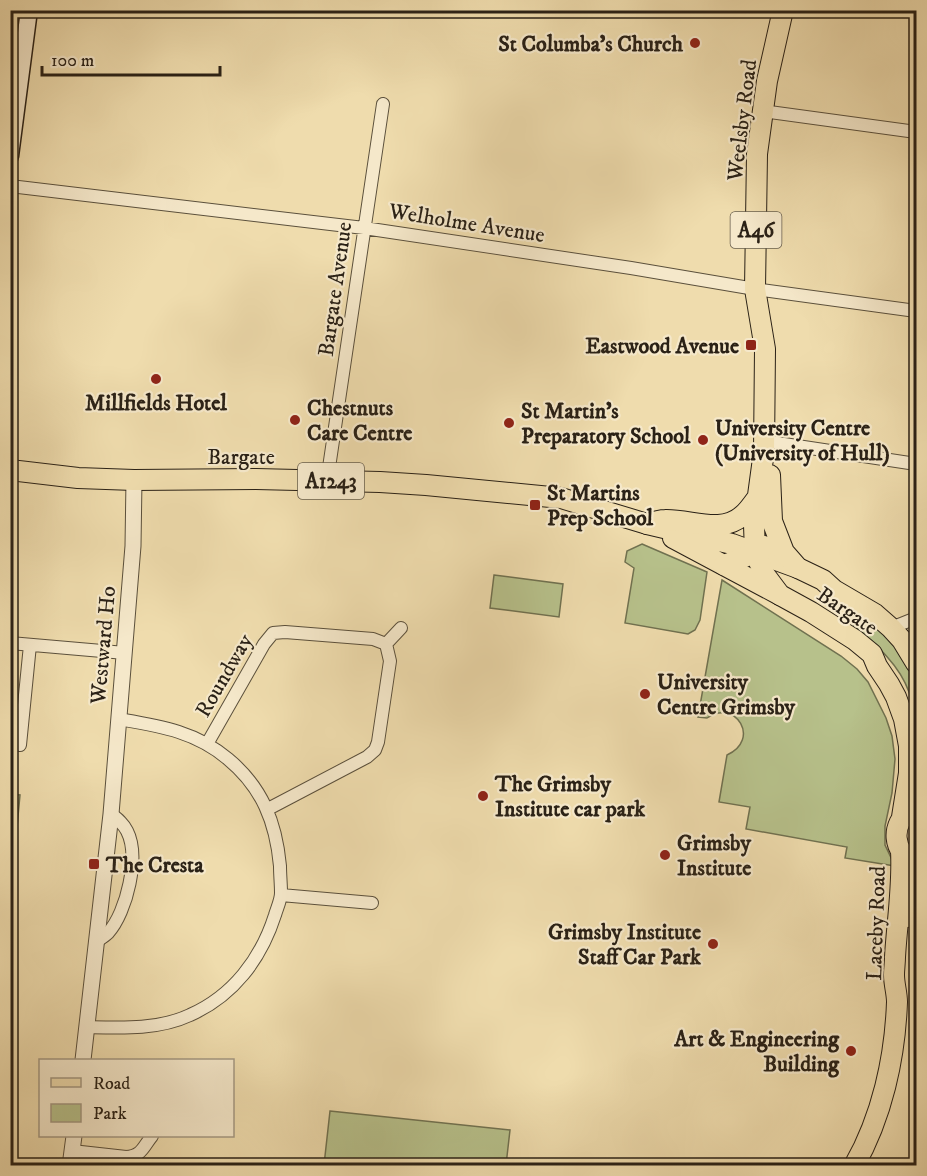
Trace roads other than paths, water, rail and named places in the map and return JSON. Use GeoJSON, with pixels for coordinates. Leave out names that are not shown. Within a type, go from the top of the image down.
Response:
{"type":"FeatureCollection","features":[{"type":"Feature","properties":{"kind":"main road"},"geometry":{"type":"LineString","coordinates":[[10,156],[29,10]]}},
{"type":"Feature","properties":{"kind":"main road","name":"Weelsby Road"},"geometry":{"type":"LineString","coordinates":[[780,595],[765,575],[754,553],[754,525],[764,446],[765,349],[755,289],[757,154],[762,111],[783,10]]}},
{"type":"Feature","properties":{"kind":"main road","name":"Weelsby Road"},"geometry":{"type":"LineString","coordinates":[[764,446],[770,471],[772,521],[784,552],[798,568]]}},
{"type":"Feature","properties":{"kind":"main road","name":"Bargate"},"geometry":{"type":"LineString","coordinates":[[10,470],[78,478],[256,479],[426,485],[561,498],[647,524],[732,544],[822,579],[834,590],[875,614],[891,628],[902,640],[916,663]]}},
{"type":"Feature","properties":{"kind":"main road"},"geometry":{"type":"LineString","coordinates":[[647,524],[664,519],[726,524],[745,514],[758,497]]}},
{"type":"Feature","properties":{"kind":"main road"},"geometry":{"type":"LineString","coordinates":[[724,565],[762,548],[767,541],[772,521]]}},
{"type":"Feature","properties":{"kind":"main road","name":"Bargate"},"geometry":{"type":"LineString","coordinates":[[647,524],[833,625],[872,654],[896,697],[904,719],[909,746],[909,812]]}},
{"type":"Feature","properties":{"kind":"main road"},"geometry":{"type":"LineString","coordinates":[[833,625],[848,597]]}},
{"type":"Feature","properties":{"kind":"main road","name":"A46"},"geometry":{"type":"LineString","coordinates":[[901,851],[897,842],[897,831],[909,812]]}},
{"type":"Feature","properties":{"kind":"main road"},"geometry":{"type":"LineString","coordinates":[[901,851],[916,864]]}},
{"type":"Feature","properties":{"kind":"main road","name":"Laceby Road"},"geometry":{"type":"LineString","coordinates":[[854,1166],[875,1122],[888,1076],[895,1030],[897,997],[894,976],[902,879],[901,851]]}},
{"type":"Feature","properties":{"kind":"main road","name":"Laceby Road"},"geometry":{"type":"LineString","coordinates":[[897,997],[904,972],[907,915],[916,888]]}},
{"type":"Feature","properties":{"kind":"street","name":"Bargate Avenue"},"geometry":{"type":"LineString","coordinates":[[327,481],[383,104]]}},
{"type":"Feature","properties":{"kind":"street"},"geometry":{"type":"LineString","coordinates":[[762,111],[916,132]]}},
{"type":"Feature","properties":{"kind":"street","name":"Welholme Avenue"},"geometry":{"type":"LineString","coordinates":[[10,186],[364,228],[755,289],[916,311]]}},
{"type":"Feature","properties":{"kind":"street"},"geometry":{"type":"LineString","coordinates":[[764,446],[916,464]]}},
{"type":"Feature","properties":{"kind":"street","name":"Westward Ho"},"geometry":{"type":"LineString","coordinates":[[83,1059],[111,814],[134,546],[134,480]]}},
{"type":"Feature","properties":{"kind":"street"},"geometry":{"type":"LineString","coordinates":[[891,628],[916,618]]}},
{"type":"Feature","properties":{"kind":"street"},"geometry":{"type":"LineString","coordinates":[[268,809],[375,750],[390,662],[386,644],[401,628]]}},
{"type":"Feature","properties":{"kind":"street","name":"Roundway"},"geometry":{"type":"LineString","coordinates":[[207,744],[273,633],[373,639],[386,644]]}},
{"type":"Feature","properties":{"kind":"street"},"geometry":{"type":"LineString","coordinates":[[10,643],[124,653]]}},
{"type":"Feature","properties":{"kind":"street"},"geometry":{"type":"LineString","coordinates":[[20,745],[30,645]]}},
{"type":"Feature","properties":{"kind":"street"},"geometry":{"type":"LineString","coordinates":[[87,1027],[126,1028],[159,1024],[189,1016],[216,1001],[239,981],[258,956],[271,927],[281,895],[278,851],[268,809],[256,789],[241,771],[207,744],[189,735],[163,727],[118,719]]}},
{"type":"Feature","properties":{"kind":"street"},"geometry":{"type":"LineString","coordinates":[[96,941],[107,933],[117,920],[126,900],[132,877],[132,854],[128,832],[121,821],[111,814]]}},
{"type":"Feature","properties":{"kind":"street"},"geometry":{"type":"LineString","coordinates":[[281,895],[372,903]]}},
{"type":"Feature","properties":{"kind":"street"},"geometry":{"type":"LineString","coordinates":[[72,1151],[134,1156],[140,1153],[151,1137]]}},
{"type":"Feature","properties":{"kind":"place","name":"St Columba's Church"},"geometry":{"type":"Point","coordinates":[695,43]}},
{"type":"Feature","properties":{"kind":"place","name":"Eastwood Avenue"},"geometry":{"type":"Point","coordinates":[751,345]}},
{"type":"Feature","properties":{"kind":"place","name":"Millfields Hotel"},"geometry":{"type":"Point","coordinates":[156,379]}},
{"type":"Feature","properties":{"kind":"place","name":"Chestnuts Care Centre"},"geometry":{"type":"Point","coordinates":[295,420]}},
{"type":"Feature","properties":{"kind":"place","name":"St Martin's Preparatory School"},"geometry":{"type":"Point","coordinates":[509,423]}},
{"type":"Feature","properties":{"kind":"place","name":"University Centre (University of Hull)"},"geometry":{"type":"Point","coordinates":[703,440]}},
{"type":"Feature","properties":{"kind":"place","name":"St Martins Prep School"},"geometry":{"type":"Point","coordinates":[535,505]}},
{"type":"Feature","properties":{"kind":"place","name":"University Centre Grimsby"},"geometry":{"type":"Point","coordinates":[645,694]}},
{"type":"Feature","properties":{"kind":"place","name":"The Grimsby Institute car park"},"geometry":{"type":"Point","coordinates":[483,796]}},
{"type":"Feature","properties":{"kind":"place","name":"Grimsby Institute"},"geometry":{"type":"Point","coordinates":[665,855]}},
{"type":"Feature","properties":{"kind":"place","name":"The Cresta"},"geometry":{"type":"Point","coordinates":[94,864]}},
{"type":"Feature","properties":{"kind":"place","name":"Grimsby Institute Staff Car Park"},"geometry":{"type":"Point","coordinates":[713,944]}},
{"type":"Feature","properties":{"kind":"place","name":"Art & Engineering Building"},"geometry":{"type":"Point","coordinates":[851,1051]}}]}
